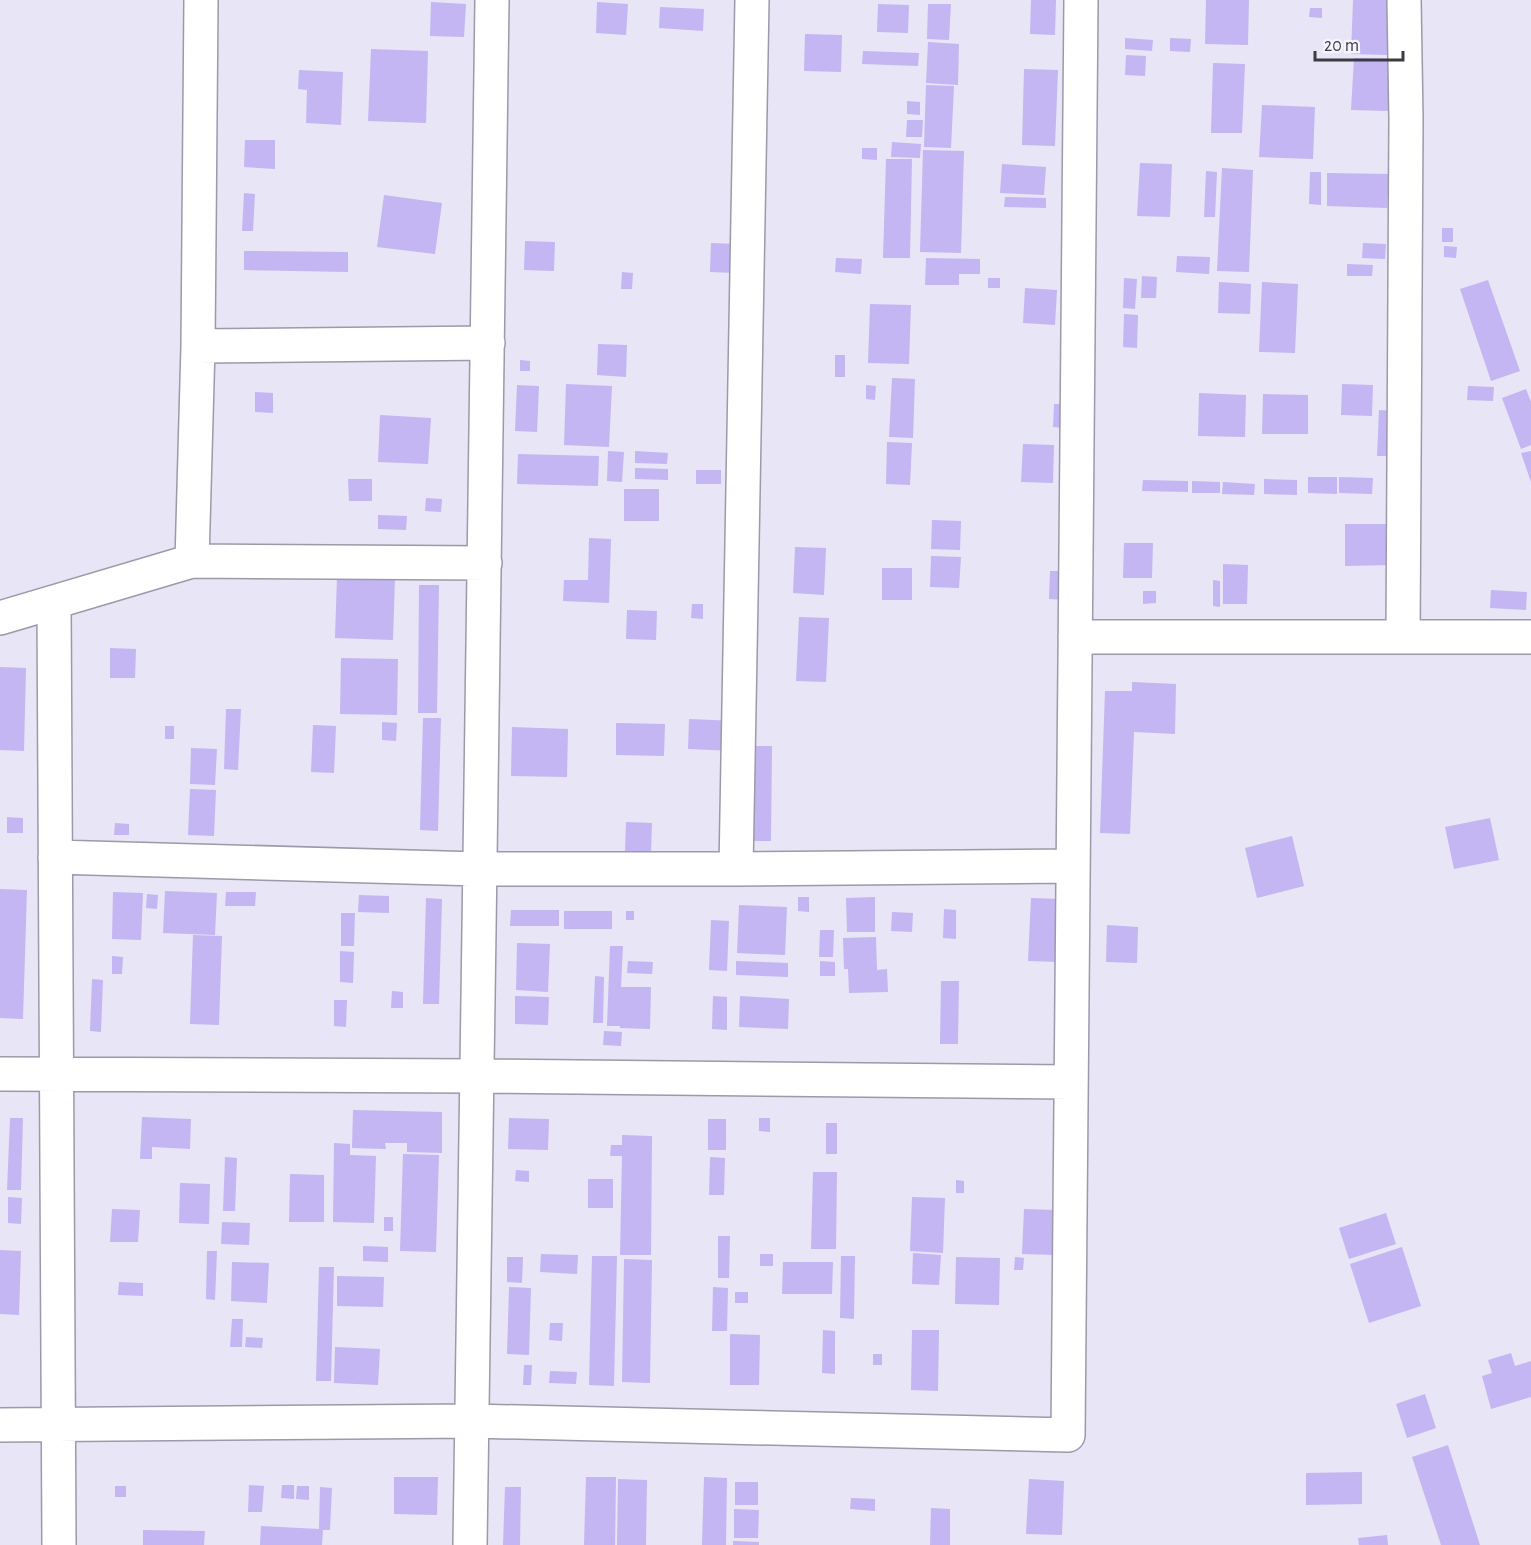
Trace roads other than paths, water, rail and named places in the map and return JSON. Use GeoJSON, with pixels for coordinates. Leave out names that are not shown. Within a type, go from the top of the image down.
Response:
{"type":"FeatureCollection","features":[{"type":"Feature","properties":{"kind":"street"},"geometry":{"type":"LineString","coordinates":[[192,561],[198,346],[201,0]]}},
{"type":"Feature","properties":{"kind":"street"},"geometry":{"type":"LineString","coordinates":[[470,1545],[492,0]]}},
{"type":"Feature","properties":{"kind":"street"},"geometry":{"type":"LineString","coordinates":[[736,869],[752,0]]}},
{"type":"Feature","properties":{"kind":"street"},"geometry":{"type":"LineString","coordinates":[[0,1425],[471,1421],[1068,1435],[1081,0]]}},
{"type":"Feature","properties":{"kind":"street"},"geometry":{"type":"LineString","coordinates":[[1403,637],[1406,119],[1404,0]]}},
{"type":"Feature","properties":{"kind":"street"},"geometry":{"type":"LineString","coordinates":[[198,346],[488,343]]}},
{"type":"Feature","properties":{"kind":"street"},"geometry":{"type":"LineString","coordinates":[[0,618],[192,561],[485,564]]}},
{"type":"Feature","properties":{"kind":"street"},"geometry":{"type":"LineString","coordinates":[[54,602],[59,1545]]}},
{"type":"Feature","properties":{"kind":"street"},"geometry":{"type":"LineString","coordinates":[[1075,637],[1531,637]]}},
{"type":"Feature","properties":{"kind":"street"},"geometry":{"type":"LineString","coordinates":[[55,857],[479,869],[1073,866]]}},
{"type":"Feature","properties":{"kind":"street"},"geometry":{"type":"LineString","coordinates":[[0,1074],[1071,1082]]}}]}
